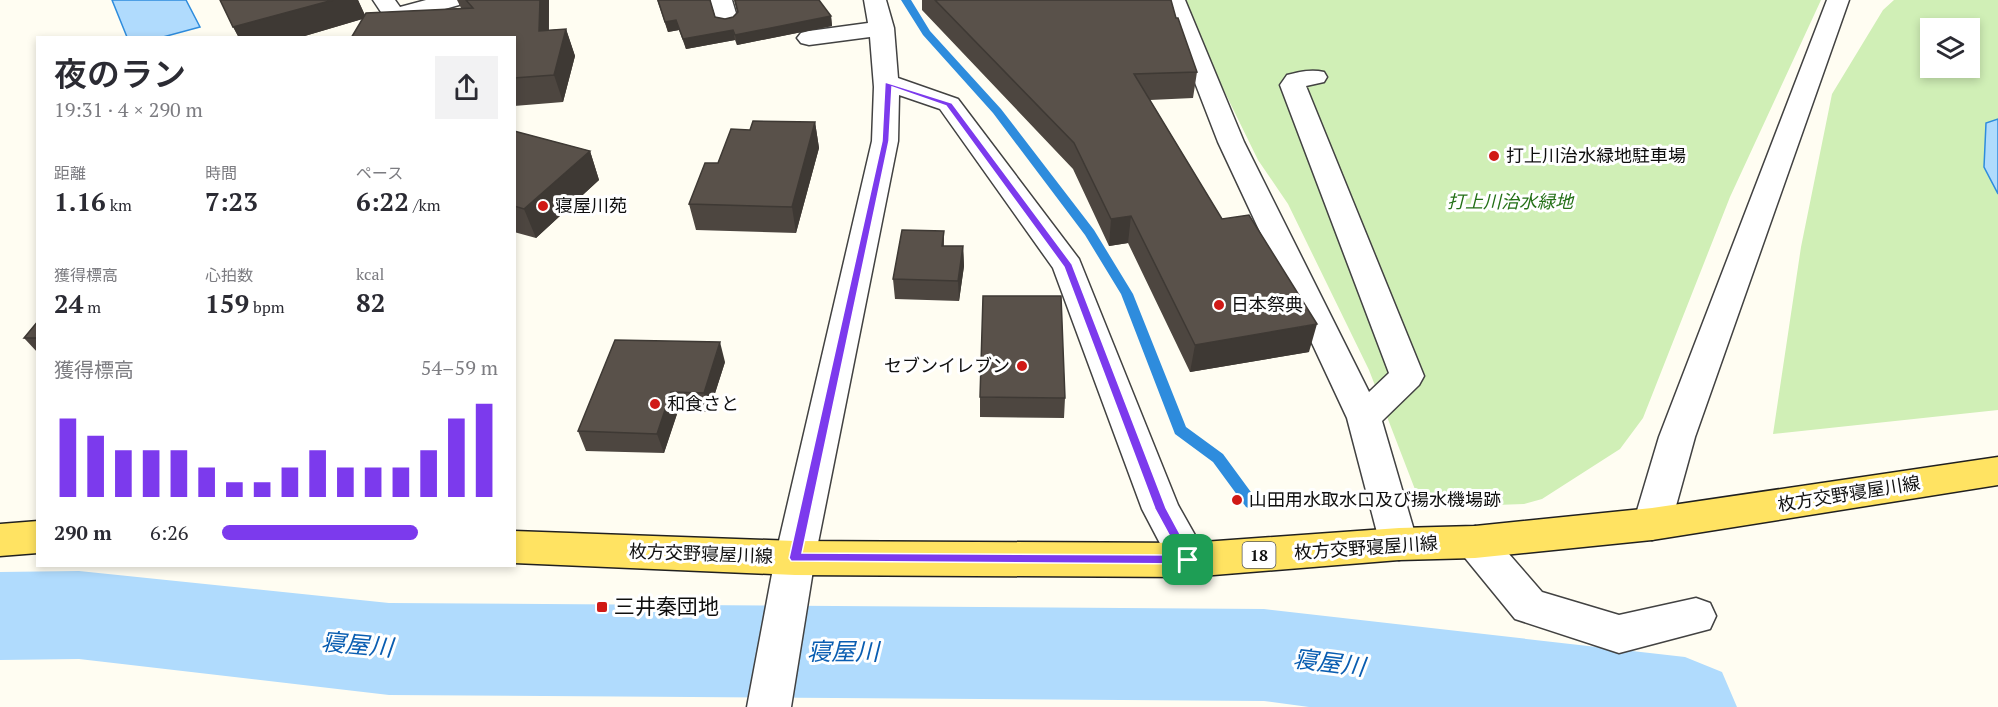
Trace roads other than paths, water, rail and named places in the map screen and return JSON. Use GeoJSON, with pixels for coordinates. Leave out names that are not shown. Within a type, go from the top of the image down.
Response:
{"type":"FeatureCollection","features":[{"type":"Feature","properties":{"kind":"main road","name":"枚方交野寝屋川線"},"geometry":{"type":"LineString","coordinates":[[516,547],[795,558],[1188,560],[1399,544],[1475,542],[1652,524],[1998,471]]}},
{"type":"Feature","properties":{"kind":"main road"},"geometry":{"type":"LineString","coordinates":[[0,540],[36,537]]}},
{"type":"Feature","properties":{"kind":"street"},"geometry":{"type":"LineString","coordinates":[[384,0],[395,16],[451,0]]}},
{"type":"Feature","properties":{"kind":"street"},"geometry":{"type":"LineString","coordinates":[[770,707],[795,558],[885,141],[888,83],[882,28],[875,0]]}},
{"type":"Feature","properties":{"kind":"street"},"geometry":{"type":"LineString","coordinates":[[1174,0],[1231,142],[1364,418],[1399,544]]}},
{"type":"Feature","properties":{"kind":"street"},"geometry":{"type":"LineString","coordinates":[[1652,524],[1677,436],[1838,0]]}},
{"type":"Feature","properties":{"kind":"street"},"geometry":{"type":"LineString","coordinates":[[809,38],[882,28]]}},
{"type":"Feature","properties":{"kind":"street"},"geometry":{"type":"LineString","coordinates":[[1315,77],[1296,80],[1293,85],[1407,376],[1364,418]]}},
{"type":"Feature","properties":{"kind":"street"},"geometry":{"type":"LineString","coordinates":[[888,83],[949,104],[1068,266],[1161,509],[1188,560]]}},
{"type":"Feature","properties":{"kind":"street"},"geometry":{"type":"LineString","coordinates":[[1475,542],[1529,606],[1619,634],[1696,616]]}},
{"type":"Feature","properties":{"kind":"water"},"geometry":{"type":"Polygon","coordinates":[[[112,0],[186,0],[200,27],[167,36],[127,36],[112,0]]]}},
{"type":"Feature","properties":{"kind":"water"},"geometry":{"type":"Polygon","coordinates":[[[1998,119],[1998,194],[1984,167],[1986,123],[1998,119]]]}},
{"type":"Feature","properties":{"kind":"waterway"},"geometry":{"type":"LineString","coordinates":[[906,0],[926,33],[997,111],[1090,233],[1127,294],[1180,430],[1218,458],[1251,503]]}},
{"type":"Feature","properties":{"kind":"waterway","name":"寝屋川"},"geometry":{"type":"LineString","coordinates":[[0,616],[79,615],[389,649],[1264,655],[1685,707]]}},
{"type":"Feature","properties":{"kind":"place","name":"打上川治水緑地駐車場"},"geometry":{"type":"Point","coordinates":[1494,156]}},
{"type":"Feature","properties":{"kind":"place","name":"寝屋川苑"},"geometry":{"type":"Point","coordinates":[543,206]}},
{"type":"Feature","properties":{"kind":"place","name":"日本祭典"},"geometry":{"type":"Point","coordinates":[1219,305]}},
{"type":"Feature","properties":{"kind":"place","name":"セブンイレブン"},"geometry":{"type":"Point","coordinates":[1022,366]}},
{"type":"Feature","properties":{"kind":"place","name":"和食さと"},"geometry":{"type":"Point","coordinates":[655,404]}},
{"type":"Feature","properties":{"kind":"place","name":"山田用水取水口及び揚水機場跡"},"geometry":{"type":"Point","coordinates":[1237,500]}},
{"type":"Feature","properties":{"kind":"place","name":"三井秦団地"},"geometry":{"type":"Point","coordinates":[602,607]}},
{"type":"Feature","properties":{"kind":"park label","name":"打上川治水緑地"},"geometry":{"type":"Point","coordinates":[1510,202]}}]}
